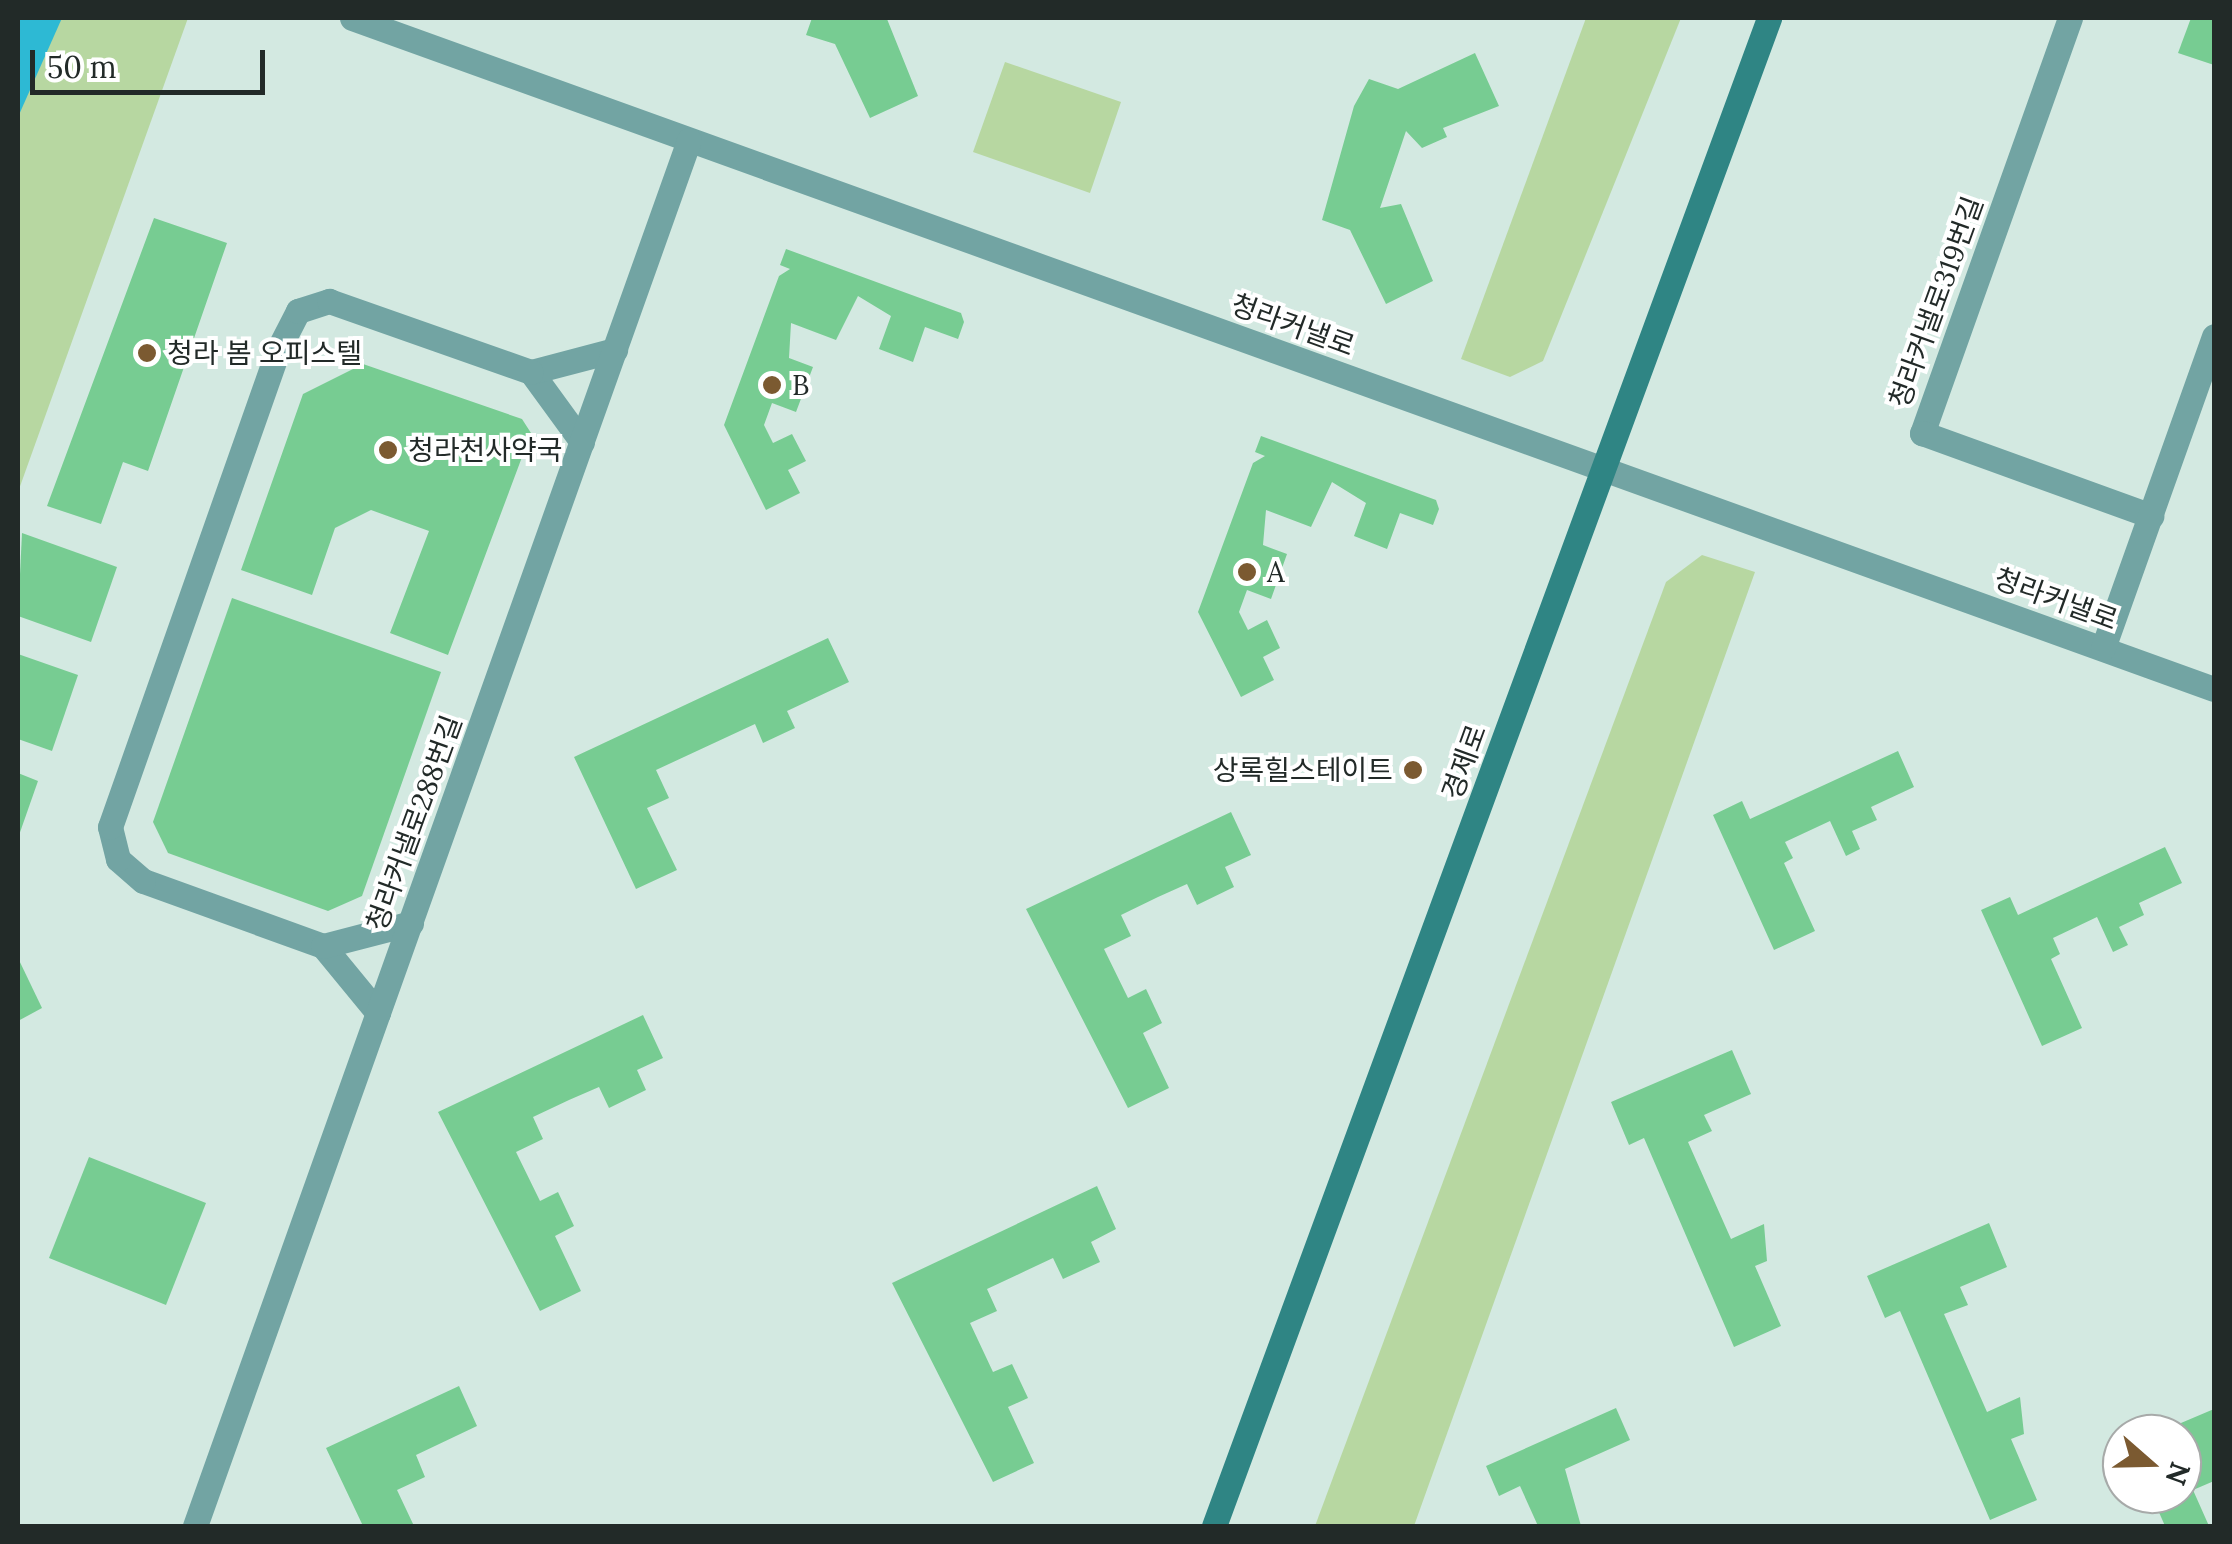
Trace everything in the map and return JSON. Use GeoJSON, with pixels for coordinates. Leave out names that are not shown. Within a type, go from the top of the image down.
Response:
{"type":"FeatureCollection","features":[{"type":"Feature","properties":{"kind":"main road","name":"경제로"},"geometry":{"type":"LineString","coordinates":[[1214,1526],[1769,18]]}},
{"type":"Feature","properties":{"kind":"street","name":"청라커낼로"},"geometry":{"type":"LineString","coordinates":[[352,18],[2214,688]]}},
{"type":"Feature","properties":{"kind":"street","name":"청라커낼로319번길"},"geometry":{"type":"LineString","coordinates":[[2070,18],[1922,433],[2151,516]]}},
{"type":"Feature","properties":{"kind":"street","name":"청라커낼로288번길"},"geometry":{"type":"LineString","coordinates":[[196,1526],[690,140]]}},
{"type":"Feature","properties":{"kind":"street"},"geometry":{"type":"LineString","coordinates":[[378,1013],[323,946],[142,881],[118,858],[110,826],[278,350],[298,311],[328,301],[530,372],[615,350]]}},
{"type":"Feature","properties":{"kind":"street"},"geometry":{"type":"LineString","coordinates":[[2103,648],[2214,336]]}},
{"type":"Feature","properties":{"kind":"street"},"geometry":{"type":"LineString","coordinates":[[530,372],[582,442]]}},
{"type":"Feature","properties":{"kind":"street"},"geometry":{"type":"LineString","coordinates":[[323,946],[411,923]]}},
{"type":"Feature","properties":{"kind":"green space"},"geometry":{"type":"Polygon","coordinates":[[[18,18],[188,18],[18,492],[18,18]]]}},
{"type":"Feature","properties":{"kind":"green space"},"geometry":{"type":"Polygon","coordinates":[[[1586,18],[1681,18],[1543,361],[1510,377],[1461,359],[1586,18]]]}},
{"type":"Feature","properties":{"kind":"green space"},"geometry":{"type":"Polygon","coordinates":[[[1005,62],[1121,102],[1090,193],[973,152],[1005,62]]]}},
{"type":"Feature","properties":{"kind":"green space"},"geometry":{"type":"Polygon","coordinates":[[[1702,555],[1755,572],[1414,1526],[1315,1526],[1666,582],[1702,555]]]}},
{"type":"Feature","properties":{"kind":"water"},"geometry":{"type":"Polygon","coordinates":[[[18,18],[62,18],[18,117],[18,18]]]}},
{"type":"Feature","properties":{"kind":"building"},"geometry":{"type":"Polygon","coordinates":[[[812,18],[887,19],[918,96],[870,118],[835,44],[806,35],[812,18]]]}},
{"type":"Feature","properties":{"kind":"building"},"geometry":{"type":"Polygon","coordinates":[[[2191,18],[2214,20],[2214,65],[2178,53],[2191,18]]]}},
{"type":"Feature","properties":{"kind":"building"},"geometry":{"type":"Polygon","coordinates":[[[1475,53],[1499,106],[1443,128],[1447,137],[1422,148],[1406,131],[1380,208],[1401,204],[1433,281],[1386,304],[1350,230],[1322,220],[1354,106],[1369,79],[1398,89],[1475,53]]]}},
{"type":"Feature","properties":{"kind":"building","name":"청라 봄 오피스텔"},"geometry":{"type":"Polygon","coordinates":[[[154,218],[227,243],[148,471],[123,462],[101,524],[47,506],[154,218]]]}},
{"type":"Feature","properties":{"kind":"building","name":"B"},"geometry":{"type":"Polygon","coordinates":[[[786,249],[961,313],[964,322],[958,339],[925,327],[913,362],[879,349],[891,316],[858,296],[836,340],[791,323],[789,358],[813,367],[796,412],[772,403],[764,425],[773,443],[792,434],[806,461],[788,470],[800,493],[766,510],[724,425],[779,276],[790,269],[780,265],[786,249]]]}},
{"type":"Feature","properties":{"kind":"building"},"geometry":{"type":"Polygon","coordinates":[[[363,364],[522,419],[531,433],[448,655],[390,633],[429,531],[371,510],[335,528],[312,595],[241,570],[303,394],[363,364]]]}},
{"type":"Feature","properties":{"kind":"building","name":"A"},"geometry":{"type":"Polygon","coordinates":[[[1261,436],[1436,500],[1439,509],[1433,525],[1400,513],[1387,549],[1354,536],[1366,503],[1332,482],[1311,527],[1266,510],[1263,545],[1287,554],[1271,599],[1247,590],[1239,612],[1248,630],[1267,620],[1280,648],[1263,657],[1274,680],[1241,697],[1198,612],[1253,463],[1265,456],[1255,452],[1261,436]]]}},
{"type":"Feature","properties":{"kind":"building"},"geometry":{"type":"Polygon","coordinates":[[[22,533],[117,567],[91,642],[18,616],[22,533]]]}},
{"type":"Feature","properties":{"kind":"building"},"geometry":{"type":"Polygon","coordinates":[[[232,598],[441,672],[362,896],[328,911],[168,853],[153,822],[232,598]]]}},
{"type":"Feature","properties":{"kind":"building"},"geometry":{"type":"Polygon","coordinates":[[[828,638],[849,682],[787,711],[795,728],[763,743],[755,724],[656,770],[669,798],[647,808],[677,870],[636,889],[574,757],[828,638]]]}},
{"type":"Feature","properties":{"kind":"building"},"geometry":{"type":"Polygon","coordinates":[[[18,654],[78,675],[52,751],[18,739],[18,654]]]}},
{"type":"Feature","properties":{"kind":"building"},"geometry":{"type":"Polygon","coordinates":[[[1898,751],[1914,787],[1871,807],[1877,820],[1852,831],[1860,849],[1846,856],[1830,821],[1785,842],[1793,858],[1784,863],[1815,931],[1774,950],[1713,815],[1742,801],[1750,819],[1898,751]]]}},
{"type":"Feature","properties":{"kind":"building"},"geometry":{"type":"Polygon","coordinates":[[[18,773],[38,781],[18,838],[18,773]]]}},
{"type":"Feature","properties":{"kind":"building"},"geometry":{"type":"Polygon","coordinates":[[[1231,812],[1251,855],[1225,867],[1234,887],[1197,905],[1187,884],[1158,897],[1121,915],[1131,936],[1104,949],[1128,998],[1146,989],[1162,1023],[1143,1033],[1169,1088],[1128,1108],[1026,909],[1231,812]]]}},
{"type":"Feature","properties":{"kind":"building"},"geometry":{"type":"Polygon","coordinates":[[[2165,847],[2182,883],[2139,903],[2144,915],[2119,927],[2128,945],[2113,952],[2097,917],[2053,938],[2060,954],[2051,959],[2082,1028],[2042,1046],[1981,910],[2010,897],[2018,915],[2165,847]]]}},
{"type":"Feature","properties":{"kind":"building"},"geometry":{"type":"Polygon","coordinates":[[[18,958],[42,1008],[18,1021],[18,958]]]}},
{"type":"Feature","properties":{"kind":"building"},"geometry":{"type":"Polygon","coordinates":[[[643,1015],[663,1058],[637,1070],[646,1090],[609,1108],[599,1087],[533,1117],[543,1139],[516,1152],[540,1201],[558,1192],[574,1226],[555,1236],[581,1291],[540,1311],[438,1112],[643,1015]]]}},
{"type":"Feature","properties":{"kind":"building"},"geometry":{"type":"Polygon","coordinates":[[[1732,1050],[1751,1094],[1704,1115],[1712,1131],[1688,1142],[1731,1239],[1764,1224],[1767,1261],[1755,1266],[1781,1326],[1734,1347],[1644,1138],[1629,1145],[1611,1102],[1732,1050]]]}},
{"type":"Feature","properties":{"kind":"building"},"geometry":{"type":"Polygon","coordinates":[[[89,1157],[206,1203],[166,1305],[49,1258],[89,1157]]]}},
{"type":"Feature","properties":{"kind":"building"},"geometry":{"type":"Polygon","coordinates":[[[1097,1186],[1116,1229],[1091,1242],[1100,1262],[1063,1279],[1053,1258],[987,1289],[997,1311],[970,1323],[993,1372],[1012,1364],[1028,1398],[1008,1407],[1034,1463],[993,1482],[892,1283],[1097,1186]]]}},
{"type":"Feature","properties":{"kind":"building"},"geometry":{"type":"Polygon","coordinates":[[[1989,1223],[2007,1267],[1960,1287],[1968,1305],[1944,1314],[1987,1412],[2020,1397],[2024,1434],[2011,1439],[2037,1500],[1990,1520],[1900,1311],[1885,1318],[1867,1276],[1989,1223]]]}},
{"type":"Feature","properties":{"kind":"building"},"geometry":{"type":"Polygon","coordinates":[[[459,1386],[477,1426],[416,1455],[425,1477],[397,1490],[414,1526],[363,1526],[326,1448],[459,1386]]]}},
{"type":"Feature","properties":{"kind":"building"},"geometry":{"type":"Polygon","coordinates":[[[1616,1408],[1630,1440],[1565,1469],[1581,1526],[1538,1526],[1520,1486],[1499,1496],[1486,1466],[1616,1408]]]}},
{"type":"Feature","properties":{"kind":"building"},"geometry":{"type":"Polygon","coordinates":[[[2214,1409],[2214,1481],[2202,1486],[2202,1414],[2214,1409]]]}},
{"type":"Feature","properties":{"kind":"building"},"geometry":{"type":"Polygon","coordinates":[[[2202,1510],[2209,1526],[2165,1526],[2160,1514],[2202,1514],[2202,1510]]]}},
{"type":"Feature","properties":{"kind":"place","name":"청라 봄 오피스텔"},"geometry":{"type":"Point","coordinates":[147,353]}},
{"type":"Feature","properties":{"kind":"place","name":"B"},"geometry":{"type":"Point","coordinates":[772,385]}},
{"type":"Feature","properties":{"kind":"place","name":"청라천사약국"},"geometry":{"type":"Point","coordinates":[388,450]}},
{"type":"Feature","properties":{"kind":"place","name":"A"},"geometry":{"type":"Point","coordinates":[1247,572]}},
{"type":"Feature","properties":{"kind":"place","name":"상록힐스테이트"},"geometry":{"type":"Point","coordinates":[1413,770]}}]}
